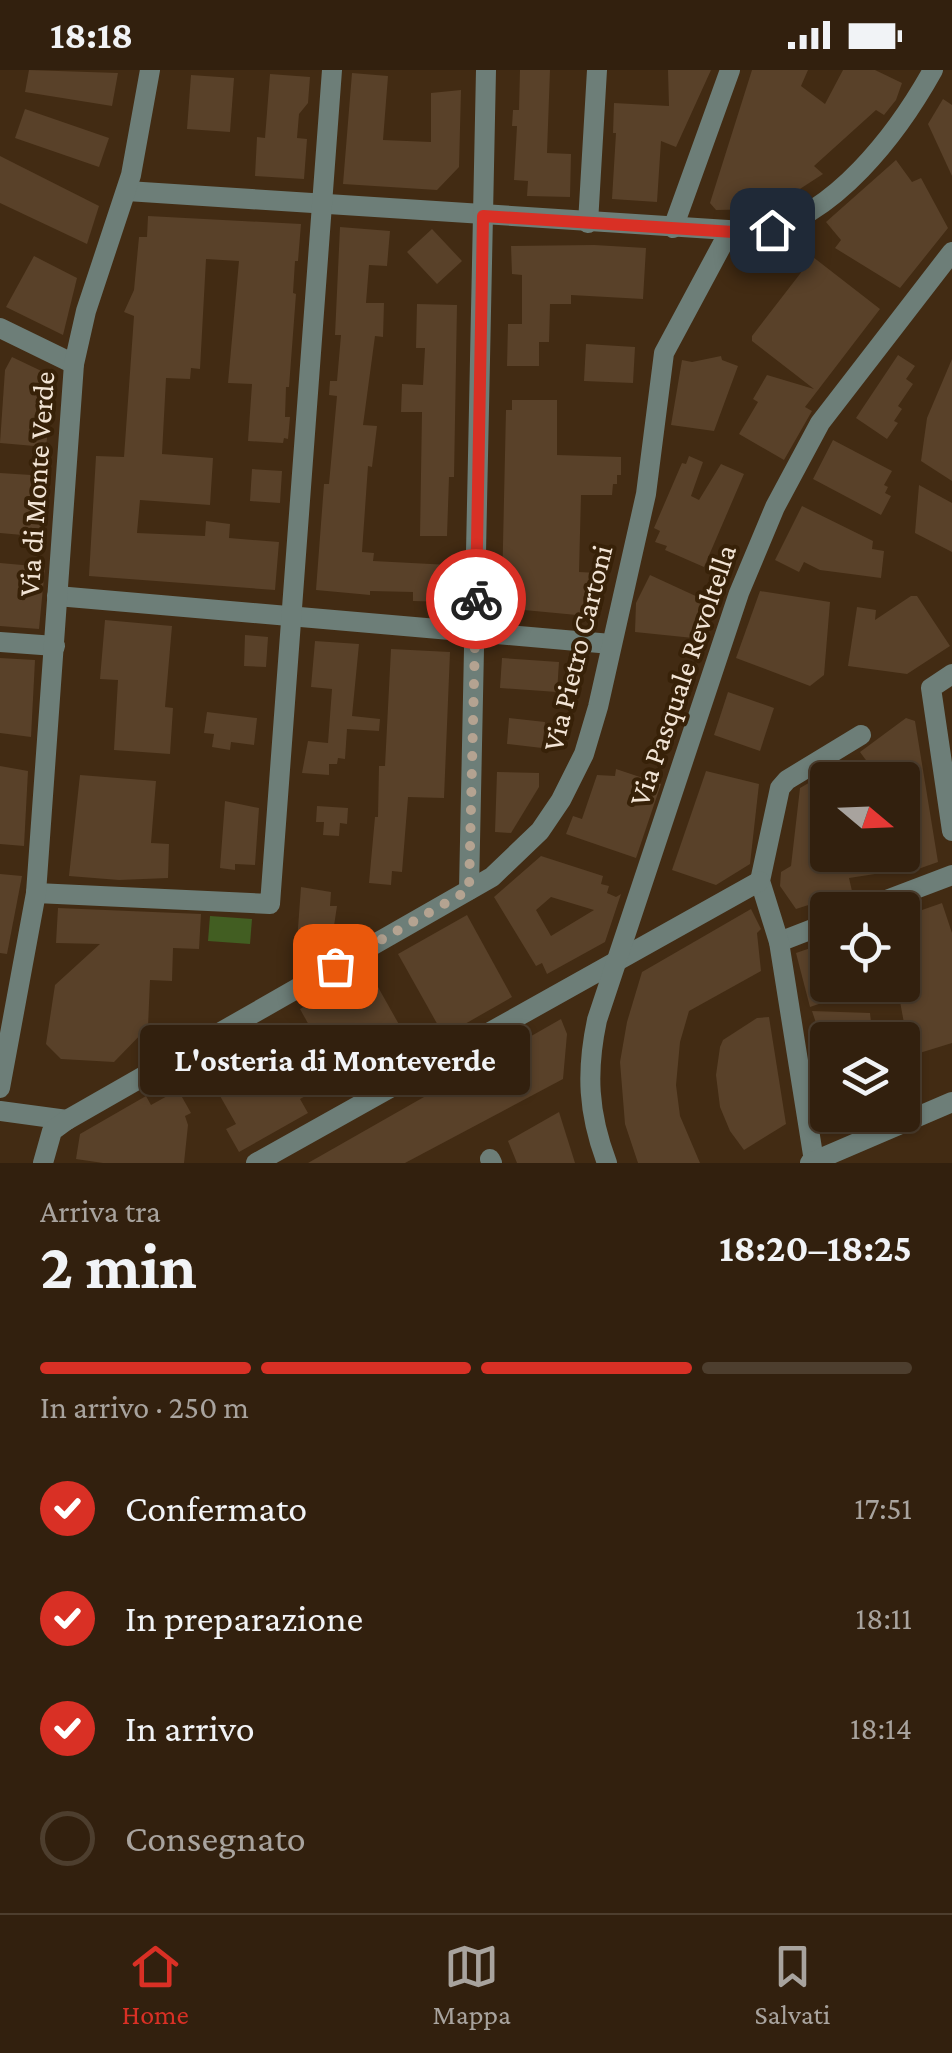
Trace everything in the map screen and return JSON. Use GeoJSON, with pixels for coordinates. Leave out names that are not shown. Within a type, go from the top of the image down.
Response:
{"type":"FeatureCollection","features":[{"type":"Feature","properties":{"kind":"street","name":"Via di Monte Verde"},"geometry":{"type":"LineString","coordinates":[[0,1088],[36,893],[74,364],[86,310],[127,191],[150,70]]}},
{"type":"Feature","properties":{"kind":"street"},"geometry":{"type":"LineString","coordinates":[[36,893],[270,904],[332,70]]}},
{"type":"Feature","properties":{"kind":"street"},"geometry":{"type":"LineString","coordinates":[[469,890],[486,70]]}},
{"type":"Feature","properties":{"kind":"street"},"geometry":{"type":"LineString","coordinates":[[588,223],[597,70]]}},
{"type":"Feature","properties":{"kind":"street"},"geometry":{"type":"LineString","coordinates":[[673,228],[730,70]]}},
{"type":"Feature","properties":{"kind":"street"},"geometry":{"type":"LineString","coordinates":[[127,191],[749,233],[782,226],[826,200],[894,131],[933,70]]}},
{"type":"Feature","properties":{"kind":"street","name":"Via Pietro Cartoni"},"geometry":{"type":"LineString","coordinates":[[67,1120],[469,890],[516,857],[540,830],[561,800],[592,732],[646,494],[664,352],[729,232]]}},
{"type":"Feature","properties":{"kind":"street","name":"Via Pasquale Revoltella"},"geometry":{"type":"LineString","coordinates":[[607,1163],[592,1118],[588,1086],[596,1020],[739,593],[784,489],[828,411],[952,252]]}},
{"type":"Feature","properties":{"kind":"street"},"geometry":{"type":"LineString","coordinates":[[0,328],[74,364]]}},
{"type":"Feature","properties":{"kind":"street"},"geometry":{"type":"LineString","coordinates":[[58,596],[610,644]]}},
{"type":"Feature","properties":{"kind":"street"},"geometry":{"type":"LineString","coordinates":[[0,642],[54,646]]}},
{"type":"Feature","properties":{"kind":"street"},"geometry":{"type":"LineString","coordinates":[[952,674],[931,688],[952,830]]}},
{"type":"Feature","properties":{"kind":"street"},"geometry":{"type":"LineString","coordinates":[[861,736],[780,788],[760,881],[778,942],[812,1162],[952,1102]]}},
{"type":"Feature","properties":{"kind":"street"},"geometry":{"type":"LineString","coordinates":[[907,892],[952,875]]}},
{"type":"Feature","properties":{"kind":"street"},"geometry":{"type":"LineString","coordinates":[[256,1163],[760,881]]}},
{"type":"Feature","properties":{"kind":"street"},"geometry":{"type":"LineString","coordinates":[[778,942],[810,929]]}},
{"type":"Feature","properties":{"kind":"street"},"geometry":{"type":"LineString","coordinates":[[0,1111],[67,1120]]}},
{"type":"Feature","properties":{"kind":"street"},"geometry":{"type":"LineString","coordinates":[[42,1163],[52,1131],[67,1120]]}},
{"type":"Feature","properties":{"kind":"green space"},"geometry":{"type":"Polygon","coordinates":[[[210,916],[252,919],[250,944],[208,941],[210,916]]]}},
{"type":"Feature","properties":{"kind":"building"},"geometry":{"type":"Polygon","coordinates":[[[29,70],[118,73],[112,106],[25,92],[29,70]]]}},
{"type":"Feature","properties":{"kind":"building"},"geometry":{"type":"Polygon","coordinates":[[[520,70],[550,70],[547,153],[571,154],[570,197],[527,196],[528,181],[514,180],[517,126],[512,126],[513,110],[519,110],[520,70]]]}},
{"type":"Feature","properties":{"kind":"building"},"geometry":{"type":"Polygon","coordinates":[[[668,70],[711,70],[676,147],[661,141],[657,202],[612,199],[614,103],[669,106],[668,70]]]}},
{"type":"Feature","properties":{"kind":"building"},"geometry":{"type":"Polygon","coordinates":[[[752,70],[808,70],[801,86],[825,104],[843,70],[875,70],[902,83],[896,100],[884,115],[876,110],[814,166],[823,174],[769,209],[716,210],[710,203],[752,70]]]}},
{"type":"Feature","properties":{"kind":"building"},"geometry":{"type":"Polygon","coordinates":[[[352,73],[388,76],[383,140],[431,142],[431,93],[461,90],[459,167],[437,190],[343,184],[352,73]]]}},
{"type":"Feature","properties":{"kind":"building"},"geometry":{"type":"Polygon","coordinates":[[[270,74],[310,77],[308,103],[299,114],[297,138],[307,139],[304,179],[255,176],[257,137],[265,138],[270,74]]]}},
{"type":"Feature","properties":{"kind":"building"},"geometry":{"type":"Polygon","coordinates":[[[191,75],[234,78],[230,132],[187,129],[191,75]]]}},
{"type":"Feature","properties":{"kind":"building"},"geometry":{"type":"Polygon","coordinates":[[[943,99],[952,105],[952,176],[928,124],[943,99]]]}},
{"type":"Feature","properties":{"kind":"building"},"geometry":{"type":"Polygon","coordinates":[[[25,109],[109,138],[99,167],[15,138],[25,109]]]}},
{"type":"Feature","properties":{"kind":"building"},"geometry":{"type":"Polygon","coordinates":[[[0,156],[99,206],[87,244],[0,203],[0,156]]]}},
{"type":"Feature","properties":{"kind":"building"},"geometry":{"type":"Polygon","coordinates":[[[896,160],[912,182],[921,178],[948,228],[900,288],[835,248],[841,240],[826,222],[896,160]]]}},
{"type":"Feature","properties":{"kind":"building"},"geometry":{"type":"Polygon","coordinates":[[[148,216],[301,224],[286,387],[288,439],[284,438],[283,443],[248,441],[252,384],[228,383],[239,261],[206,259],[200,369],[191,368],[190,379],[166,378],[162,454],[213,458],[210,505],[140,500],[137,533],[205,536],[206,521],[230,524],[229,538],[279,542],[275,590],[89,576],[96,456],[124,457],[134,316],[124,312],[134,290],[139,237],[147,237],[148,216]]]}},
{"type":"Feature","properties":{"kind":"building"},"geometry":{"type":"Polygon","coordinates":[[[340,227],[390,231],[387,266],[369,265],[366,303],[384,303],[383,337],[375,336],[363,425],[377,426],[372,467],[368,466],[362,552],[374,553],[373,561],[450,565],[450,602],[413,601],[413,592],[370,591],[370,595],[316,590],[324,484],[329,484],[337,396],[329,395],[330,381],[337,381],[341,335],[335,335],[340,227]]]}},
{"type":"Feature","properties":{"kind":"building"},"geometry":{"type":"Polygon","coordinates":[[[432,229],[462,261],[437,284],[407,252],[432,229]]]}},
{"type":"Feature","properties":{"kind":"building"},"geometry":{"type":"Polygon","coordinates":[[[511,246],[646,248],[643,299],[571,295],[571,304],[550,304],[549,342],[539,342],[539,366],[507,366],[508,324],[522,324],[522,275],[512,274],[511,246]]]}},
{"type":"Feature","properties":{"kind":"building"},"geometry":{"type":"Polygon","coordinates":[[[34,256],[77,278],[63,335],[6,307],[34,256]]]}},
{"type":"Feature","properties":{"kind":"building"},"geometry":{"type":"Polygon","coordinates":[[[813,257],[880,309],[805,407],[812,411],[784,460],[739,434],[758,402],[753,399],[767,375],[814,389],[752,341],[752,336],[813,257]]]}},
{"type":"Feature","properties":{"kind":"building"},"geometry":{"type":"Polygon","coordinates":[[[417,304],[457,305],[454,477],[449,477],[447,536],[420,536],[422,412],[401,412],[402,384],[423,385],[425,348],[416,348],[417,304]]]}},
{"type":"Feature","properties":{"kind":"building"},"geometry":{"type":"Polygon","coordinates":[[[586,344],[635,347],[633,383],[584,381],[586,344]]]}},
{"type":"Feature","properties":{"kind":"building"},"geometry":{"type":"Polygon","coordinates":[[[898,355],[915,366],[906,379],[913,384],[898,406],[902,409],[894,421],[898,423],[887,439],[856,418],[898,355]]]}},
{"type":"Feature","properties":{"kind":"building"},"geometry":{"type":"Polygon","coordinates":[[[721,356],[738,366],[714,431],[671,425],[682,360],[692,362],[721,356]]]}},
{"type":"Feature","properties":{"kind":"building"},"geometry":{"type":"Polygon","coordinates":[[[12,357],[54,377],[46,447],[0,443],[5,370],[12,357]]]}},
{"type":"Feature","properties":{"kind":"building"},"geometry":{"type":"Polygon","coordinates":[[[952,359],[952,481],[921,461],[927,418],[952,359]]]}},
{"type":"Feature","properties":{"kind":"building"},"geometry":{"type":"Polygon","coordinates":[[[512,400],[557,400],[557,455],[621,457],[621,475],[617,475],[612,495],[581,495],[579,572],[598,573],[594,587],[603,588],[598,617],[492,607],[493,589],[502,589],[506,410],[512,410],[512,400]]]}},
{"type":"Feature","properties":{"kind":"building"},"geometry":{"type":"Polygon","coordinates":[[[833,440],[892,471],[884,485],[888,487],[885,493],[891,496],[881,515],[813,479],[833,440]]]}},
{"type":"Feature","properties":{"kind":"building"},"geometry":{"type":"Polygon","coordinates":[[[689,456],[703,462],[691,496],[699,500],[721,464],[744,474],[704,567],[655,542],[660,531],[654,528],[682,463],[686,464],[689,456]]]}},
{"type":"Feature","properties":{"kind":"building"},"geometry":{"type":"Polygon","coordinates":[[[252,469],[282,471],[280,503],[250,501],[252,469]]]}},
{"type":"Feature","properties":{"kind":"building"},"geometry":{"type":"Polygon","coordinates":[[[0,473],[47,476],[45,537],[0,533],[0,473]]]}},
{"type":"Feature","properties":{"kind":"building"},"geometry":{"type":"Polygon","coordinates":[[[919,485],[952,503],[952,552],[915,533],[919,485]]]}},
{"type":"Feature","properties":{"kind":"building"},"geometry":{"type":"Polygon","coordinates":[[[802,506],[873,541],[872,549],[884,551],[881,578],[820,570],[804,562],[799,572],[775,560],[802,506]]]}},
{"type":"Feature","properties":{"kind":"building"},"geometry":{"type":"Polygon","coordinates":[[[0,563],[45,567],[39,629],[0,626],[0,563]]]}},
{"type":"Feature","properties":{"kind":"building"},"geometry":{"type":"Polygon","coordinates":[[[650,575],[713,604],[703,639],[635,632],[636,603],[650,575]]]}},
{"type":"Feature","properties":{"kind":"building"},"geometry":{"type":"Polygon","coordinates":[[[760,591],[830,602],[824,675],[810,686],[736,658],[760,591]]]}},
{"type":"Feature","properties":{"kind":"building"},"geometry":{"type":"Polygon","coordinates":[[[917,596],[950,646],[907,674],[848,666],[857,607],[876,610],[875,620],[917,596]]]}},
{"type":"Feature","properties":{"kind":"building"},"geometry":{"type":"Polygon","coordinates":[[[105,620],[172,626],[165,707],[173,708],[170,754],[114,750],[118,680],[100,679],[105,620]]]}},
{"type":"Feature","properties":{"kind":"building"},"geometry":{"type":"Polygon","coordinates":[[[245,635],[268,637],[266,667],[244,666],[245,635]]]}},
{"type":"Feature","properties":{"kind":"building"},"geometry":{"type":"Polygon","coordinates":[[[315,641],[359,644],[352,716],[380,719],[379,731],[347,729],[345,759],[338,758],[337,764],[329,764],[329,775],[302,773],[308,741],[328,743],[332,689],[311,687],[315,641]]]}},
{"type":"Feature","properties":{"kind":"building"},"geometry":{"type":"Polygon","coordinates":[[[391,649],[450,652],[444,798],[408,797],[402,872],[392,871],[391,885],[369,883],[378,817],[379,766],[385,766],[391,649]]]}},
{"type":"Feature","properties":{"kind":"building"},"geometry":{"type":"Polygon","coordinates":[[[0,658],[35,660],[31,737],[0,733],[0,658]]]}},
{"type":"Feature","properties":{"kind":"building"},"geometry":{"type":"Polygon","coordinates":[[[502,658],[559,662],[557,692],[500,688],[502,658]]]}},
{"type":"Feature","properties":{"kind":"building"},"geometry":{"type":"Polygon","coordinates":[[[728,692],[774,708],[760,751],[714,735],[728,692]]]}},
{"type":"Feature","properties":{"kind":"building"},"geometry":{"type":"Polygon","coordinates":[[[207,712],[257,718],[254,745],[231,742],[230,750],[212,747],[214,734],[204,733],[207,712]]]}},
{"type":"Feature","properties":{"kind":"building"},"geometry":{"type":"Polygon","coordinates":[[[509,718],[545,722],[542,748],[507,744],[509,718]]]}},
{"type":"Feature","properties":{"kind":"building"},"geometry":{"type":"Polygon","coordinates":[[[906,718],[915,721],[938,862],[920,868],[920,762],[867,762],[860,752],[906,718]]]}},
{"type":"Feature","properties":{"kind":"building"},"geometry":{"type":"Polygon","coordinates":[[[0,766],[28,771],[24,846],[0,844],[0,766]]]}},
{"type":"Feature","properties":{"kind":"building"},"geometry":{"type":"Polygon","coordinates":[[[616,769],[661,784],[636,858],[566,834],[573,816],[582,819],[597,775],[615,776],[616,769]]]}},
{"type":"Feature","properties":{"kind":"building"},"geometry":{"type":"Polygon","coordinates":[[[706,771],[759,784],[750,864],[716,885],[672,870],[706,771]]]}},
{"type":"Feature","properties":{"kind":"building"},"geometry":{"type":"Polygon","coordinates":[[[497,772],[539,773],[539,787],[511,833],[495,832],[497,772]]]}},
{"type":"Feature","properties":{"kind":"building"},"geometry":{"type":"Polygon","coordinates":[[[80,775],[156,781],[151,843],[169,844],[168,878],[69,876],[80,775]]]}},
{"type":"Feature","properties":{"kind":"building"},"geometry":{"type":"Polygon","coordinates":[[[810,782],[810,872],[888,872],[849,878],[852,891],[849,892],[810,892],[810,904],[796,909],[780,886],[781,872],[791,866],[800,788],[810,782]]]}},
{"type":"Feature","properties":{"kind":"building"},"geometry":{"type":"Polygon","coordinates":[[[225,801],[259,808],[255,865],[235,864],[235,870],[220,868],[225,801]]]}},
{"type":"Feature","properties":{"kind":"building"},"geometry":{"type":"Polygon","coordinates":[[[317,806],[348,808],[347,824],[340,823],[339,836],[323,835],[324,822],[316,822],[317,806]]]}},
{"type":"Feature","properties":{"kind":"building"},"geometry":{"type":"Polygon","coordinates":[[[541,856],[603,876],[601,884],[609,886],[607,893],[616,897],[621,894],[605,942],[547,974],[542,963],[536,966],[494,897],[541,856]],[[551,897],[536,910],[551,936],[594,910],[551,897]]]}},
{"type":"Feature","properties":{"kind":"building"},"geometry":{"type":"Polygon","coordinates":[[[0,874],[22,876],[7,954],[0,953],[0,874]]]}},
{"type":"Feature","properties":{"kind":"building"},"geometry":{"type":"Polygon","coordinates":[[[301,887],[331,892],[330,906],[337,906],[332,939],[323,939],[323,944],[297,942],[301,887]]]}},
{"type":"Feature","properties":{"kind":"building"},"geometry":{"type":"Polygon","coordinates":[[[942,903],[952,933],[952,1043],[920,1053],[920,1022],[904,1022],[900,1002],[920,1002],[920,911],[942,903]]]}},
{"type":"Feature","properties":{"kind":"building"},"geometry":{"type":"Polygon","coordinates":[[[58,908],[201,914],[199,949],[173,948],[172,981],[150,980],[148,1027],[114,1062],[61,1059],[46,1044],[55,985],[100,944],[56,943],[58,908]]]}},
{"type":"Feature","properties":{"kind":"building"},"geometry":{"type":"Polygon","coordinates":[[[751,909],[761,929],[757,933],[761,971],[689,1011],[680,1042],[676,1085],[680,1116],[700,1163],[638,1163],[625,1124],[620,1062],[642,972],[751,909]]]}},
{"type":"Feature","properties":{"kind":"building"},"geometry":{"type":"Polygon","coordinates":[[[467,915],[512,997],[444,1036],[398,954],[467,915]]]}},
{"type":"Feature","properties":{"kind":"building"},"geometry":{"type":"Polygon","coordinates":[[[810,948],[810,1002],[824,1002],[810,1007],[796,953],[810,948]]]}},
{"type":"Feature","properties":{"kind":"building"},"geometry":{"type":"Polygon","coordinates":[[[369,971],[415,1053],[346,1092],[300,1009],[369,971]]]}},
{"type":"Feature","properties":{"kind":"building"},"geometry":{"type":"Polygon","coordinates":[[[812,1011],[870,1013],[871,1022],[816,1022],[812,1011]]]}},
{"type":"Feature","properties":{"kind":"building"},"geometry":{"type":"Polygon","coordinates":[[[769,1017],[786,1124],[744,1150],[720,1107],[716,1075],[720,1047],[723,1040],[757,1018],[769,1017]]]}},
{"type":"Feature","properties":{"kind":"building"},"geometry":{"type":"Polygon","coordinates":[[[561,1019],[567,1034],[563,1079],[405,1163],[308,1163],[561,1019]]]}},
{"type":"Feature","properties":{"kind":"building"},"geometry":{"type":"Polygon","coordinates":[[[272,1027],[309,1094],[300,1099],[308,1113],[239,1152],[226,1129],[236,1124],[203,1066],[272,1027]]]}},
{"type":"Feature","properties":{"kind":"building"},"geometry":{"type":"Polygon","coordinates":[[[178,1090],[191,1113],[185,1116],[188,1125],[184,1163],[76,1159],[80,1134],[146,1096],[151,1105],[178,1090]]]}},
{"type":"Feature","properties":{"kind":"building"},"geometry":{"type":"Polygon","coordinates":[[[559,1112],[575,1163],[517,1163],[508,1141],[559,1112]]]}},
{"type":"Feature","properties":{"kind":"way so far"},"geometry":{"type":"LineString","coordinates":[[335,966],[469,890],[476,599]]}},
{"type":"Feature","properties":{"kind":"place","name":"L'osteria di Monteverde"},"geometry":{"type":"Point","coordinates":[335,966]}},
{"type":"Feature","properties":{"kind":"route"},"geometry":{"type":"LineString","coordinates":[[476,599],[483,216],[749,233],[772,230]]}}]}
